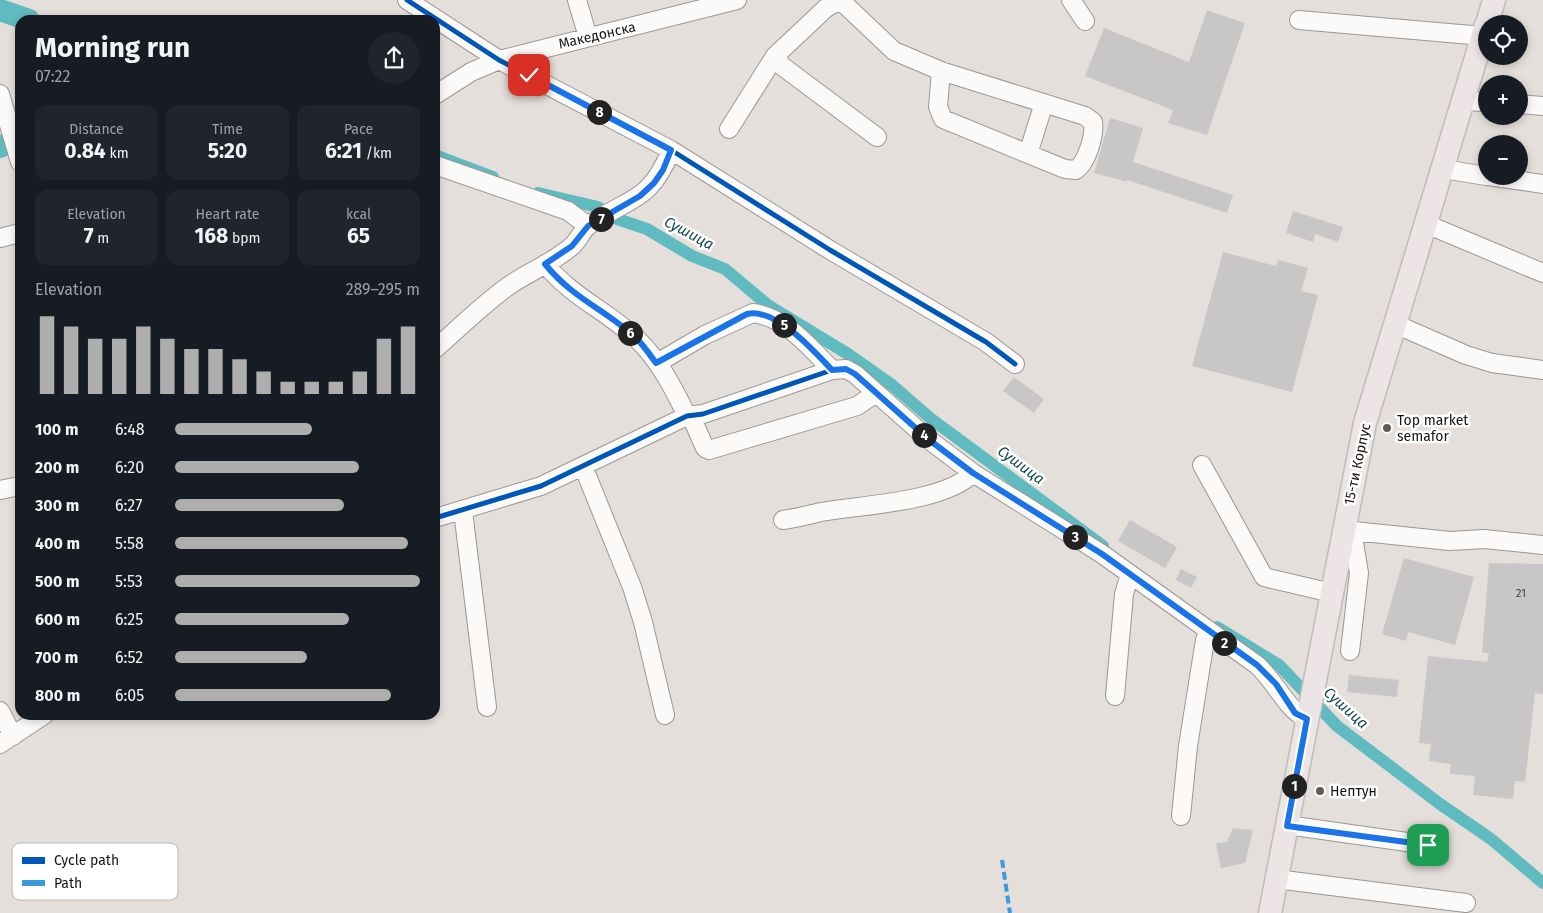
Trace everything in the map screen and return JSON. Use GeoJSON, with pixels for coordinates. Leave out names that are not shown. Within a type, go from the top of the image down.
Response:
{"type":"FeatureCollection","features":[{"type":"Feature","properties":{"kind":"main road","name":"15-ти Корпус"},"geometry":{"type":"LineString","coordinates":[[1489,15],[1494,0]]}},
{"type":"Feature","properties":{"kind":"main road","name":"15-ти Корпус"},"geometry":{"type":"LineString","coordinates":[[1270,913],[1332,593],[1348,530],[1365,423],[1478,51]]}},
{"type":"Feature","properties":{"kind":"street"},"geometry":{"type":"LineString","coordinates":[[407,0],[430,15]]}},
{"type":"Feature","properties":{"kind":"street"},"geometry":{"type":"LineString","coordinates":[[577,0],[588,37]]}},
{"type":"Feature","properties":{"kind":"street","name":"Македонска"},"geometry":{"type":"LineString","coordinates":[[440,92],[470,72],[499,60],[737,0]]}},
{"type":"Feature","properties":{"kind":"street"},"geometry":{"type":"LineString","coordinates":[[729,129],[775,56],[826,8],[840,0],[894,51],[941,70],[1085,116],[1093,122],[1094,128],[1082,165],[1076,170],[1064,169],[943,119],[938,107],[941,70]]}},
{"type":"Feature","properties":{"kind":"street"},"geometry":{"type":"LineString","coordinates":[[1071,0],[1085,21]]}},
{"type":"Feature","properties":{"kind":"street"},"geometry":{"type":"LineString","coordinates":[[1299,20],[1478,28]]}},
{"type":"Feature","properties":{"kind":"street"},"geometry":{"type":"LineString","coordinates":[[440,22],[499,60],[671,150],[830,250],[986,342],[1015,364]]}},
{"type":"Feature","properties":{"kind":"street"},"geometry":{"type":"LineString","coordinates":[[775,56],[782,66],[877,137]]}},
{"type":"Feature","properties":{"kind":"street"},"geometry":{"type":"LineString","coordinates":[[0,94],[15,145]]}},
{"type":"Feature","properties":{"kind":"street"},"geometry":{"type":"LineString","coordinates":[[1463,101],[1478,102]]}},
{"type":"Feature","properties":{"kind":"street"},"geometry":{"type":"LineString","coordinates":[[1028,154],[1044,103]]}},
{"type":"Feature","properties":{"kind":"street"},"geometry":{"type":"LineString","coordinates":[[1528,105],[1543,106]]}},
{"type":"Feature","properties":{"kind":"street"},"geometry":{"type":"LineString","coordinates":[[440,345],[508,286],[572,246],[601,219],[633,200],[654,183],[663,170],[671,150]]}},
{"type":"Feature","properties":{"kind":"street"},"geometry":{"type":"LineString","coordinates":[[440,167],[568,211],[601,219]]}},
{"type":"Feature","properties":{"kind":"street"},"geometry":{"type":"LineString","coordinates":[[1442,169],[1478,175]]}},
{"type":"Feature","properties":{"kind":"street"},"geometry":{"type":"LineString","coordinates":[[1528,182],[1543,184]]}},
{"type":"Feature","properties":{"kind":"street"},"geometry":{"type":"LineString","coordinates":[[1426,224],[1543,273]]}},
{"type":"Feature","properties":{"kind":"street"},"geometry":{"type":"LineString","coordinates":[[0,238],[15,234]]}},
{"type":"Feature","properties":{"kind":"street"},"geometry":{"type":"LineString","coordinates":[[545,264],[564,285],[638,340],[656,363],[689,416],[706,448],[709,450],[857,406],[876,393]]}},
{"type":"Feature","properties":{"kind":"street"},"geometry":{"type":"LineString","coordinates":[[656,363],[705,335],[753,313],[760,314],[786,326],[832,370]]}},
{"type":"Feature","properties":{"kind":"street"},"geometry":{"type":"LineString","coordinates":[[1395,324],[1466,355],[1492,363],[1543,370]]}},
{"type":"Feature","properties":{"kind":"street"},"geometry":{"type":"LineString","coordinates":[[440,517],[541,486],[689,416],[840,368],[851,371],[928,439],[973,473],[1130,574],[1257,665],[1276,684],[1295,713],[1308,715]]}},
{"type":"Feature","properties":{"kind":"street"},"geometry":{"type":"LineString","coordinates":[[1202,465],[1264,577],[1332,593]]}},
{"type":"Feature","properties":{"kind":"street"},"geometry":{"type":"LineString","coordinates":[[583,466],[632,587],[645,630],[665,715]]}},
{"type":"Feature","properties":{"kind":"street"},"geometry":{"type":"LineString","coordinates":[[783,520],[899,501],[946,489],[967,479],[973,473]]}},
{"type":"Feature","properties":{"kind":"street"},"geometry":{"type":"LineString","coordinates":[[0,490],[15,487]]}},
{"type":"Feature","properties":{"kind":"street"},"geometry":{"type":"LineString","coordinates":[[463,511],[487,707]]}},
{"type":"Feature","properties":{"kind":"street"},"geometry":{"type":"LineString","coordinates":[[1350,651],[1360,574],[1348,530],[1450,541],[1484,539],[1543,545]]}},
{"type":"Feature","properties":{"kind":"street"},"geometry":{"type":"LineString","coordinates":[[1115,696],[1124,594],[1130,574]]}},
{"type":"Feature","properties":{"kind":"street"},"geometry":{"type":"LineString","coordinates":[[1181,816],[1188,746],[1205,640],[1209,632]]}},
{"type":"Feature","properties":{"kind":"street"},"geometry":{"type":"LineString","coordinates":[[0,711],[6,740],[36,720]]}},
{"type":"Feature","properties":{"kind":"street"},"geometry":{"type":"LineString","coordinates":[[1287,826],[1428,845]]}},
{"type":"Feature","properties":{"kind":"street"},"geometry":{"type":"LineString","coordinates":[[1276,879],[1466,903]]}},
{"type":"Feature","properties":{"kind":"building"},"geometry":{"type":"Polygon","coordinates":[[[1207,10],[1245,23],[1207,135],[1168,123],[1173,110],[1085,76],[1104,28],[1189,62],[1207,10]]]}},
{"type":"Feature","properties":{"kind":"building"},"geometry":{"type":"Polygon","coordinates":[[[1110,118],[1143,128],[1133,162],[1233,195],[1227,213],[1127,180],[1127,182],[1094,173],[1110,118]]]}},
{"type":"Feature","properties":{"kind":"building"},"geometry":{"type":"Polygon","coordinates":[[[1293,211],[1343,227],[1338,242],[1315,234],[1313,242],[1286,233],[1293,211]]]}},
{"type":"Feature","properties":{"kind":"building"},"geometry":{"type":"Polygon","coordinates":[[[1223,252],[1276,266],[1278,260],[1308,268],[1301,291],[1318,295],[1292,392],[1192,366],[1223,252]]]}},
{"type":"Feature","properties":{"kind":"building"},"geometry":{"type":"Polygon","coordinates":[[[1014,377],[1044,399],[1034,413],[1003,391],[1014,377]]]}},
{"type":"Feature","properties":{"kind":"building"},"geometry":{"type":"Polygon","coordinates":[[[1130,520],[1177,547],[1165,568],[1118,541],[1130,520]]]}},
{"type":"Feature","properties":{"kind":"building"},"geometry":{"type":"Polygon","coordinates":[[[1404,558],[1474,577],[1455,645],[1408,632],[1406,641],[1382,634],[1404,558]]]}},
{"type":"Feature","properties":{"kind":"building"},"geometry":{"type":"Polygon","coordinates":[[[1489,563],[1543,564],[1543,694],[1535,693],[1525,782],[1515,781],[1513,799],[1473,795],[1475,776],[1450,774],[1451,764],[1429,761],[1431,744],[1419,743],[1428,656],[1487,662],[1489,654],[1482,652],[1489,563]]]}},
{"type":"Feature","properties":{"kind":"building"},"geometry":{"type":"Polygon","coordinates":[[[1181,569],[1197,577],[1191,588],[1176,580],[1181,569]]]}},
{"type":"Feature","properties":{"kind":"building"},"geometry":{"type":"Polygon","coordinates":[[[1349,675],[1399,680],[1397,697],[1347,692],[1349,675]]]}},
{"type":"Feature","properties":{"kind":"building"},"geometry":{"type":"Polygon","coordinates":[[[1233,828],[1253,830],[1245,863],[1221,868],[1216,843],[1227,842],[1233,828]]]}},
{"type":"Feature","properties":{"kind":"waterway"},"geometry":{"type":"LineString","coordinates":[[0,10],[15,15]]}},
{"type":"Feature","properties":{"kind":"waterway"},"geometry":{"type":"LineString","coordinates":[[0,147],[9,143],[15,137]]}},
{"type":"Feature","properties":{"kind":"waterway","name":"Сушица"},"geometry":{"type":"LineString","coordinates":[[440,157],[493,177]]}},
{"type":"Feature","properties":{"kind":"waterway","name":"Сушица"},"geometry":{"type":"LineString","coordinates":[[538,193],[598,207],[617,219],[647,229],[692,256],[725,269],[769,306],[848,354],[892,385],[930,418],[1103,546]]}},
{"type":"Feature","properties":{"kind":"waterway","name":"Сушица"},"geometry":{"type":"LineString","coordinates":[[1217,627],[1279,665],[1337,726],[1440,804],[1491,839],[1543,883]]}},
{"type":"Feature","properties":{"kind":"marked path"},"geometry":{"type":"LineString","coordinates":[[1002,860],[1010,913]]}},
{"type":"Feature","properties":{"kind":"cycle path"},"geometry":{"type":"LineString","coordinates":[[407,0],[430,15]]}},
{"type":"Feature","properties":{"kind":"cycle path"},"geometry":{"type":"LineString","coordinates":[[440,22],[499,60],[671,150],[830,250],[986,342],[1015,364]]}},
{"type":"Feature","properties":{"kind":"cycle path"},"geometry":{"type":"LineString","coordinates":[[440,516],[541,486],[687,416],[703,414],[832,370],[846,369],[855,374],[928,439],[973,473],[1102,554],[1257,665],[1293,709],[1307,719]]}},
{"type":"Feature","properties":{"kind":"place","name":"Top market semafor"},"geometry":{"type":"Point","coordinates":[1387,428]}},
{"type":"Feature","properties":{"kind":"place","name":"Нептун"},"geometry":{"type":"Point","coordinates":[1320,791]}},
{"type":"Feature","properties":{"kind":"route"},"geometry":{"type":"LineString","coordinates":[[529,75],[671,150],[663,170],[654,183],[640,196],[588,226],[572,246],[545,264],[564,285],[638,340],[656,363],[747,314],[760,314],[786,326],[832,370],[840,368],[851,371],[928,439],[973,473],[1013,496],[1102,554],[1264,671],[1276,684],[1295,713],[1307,719],[1287,826],[1428,845]]}}]}
